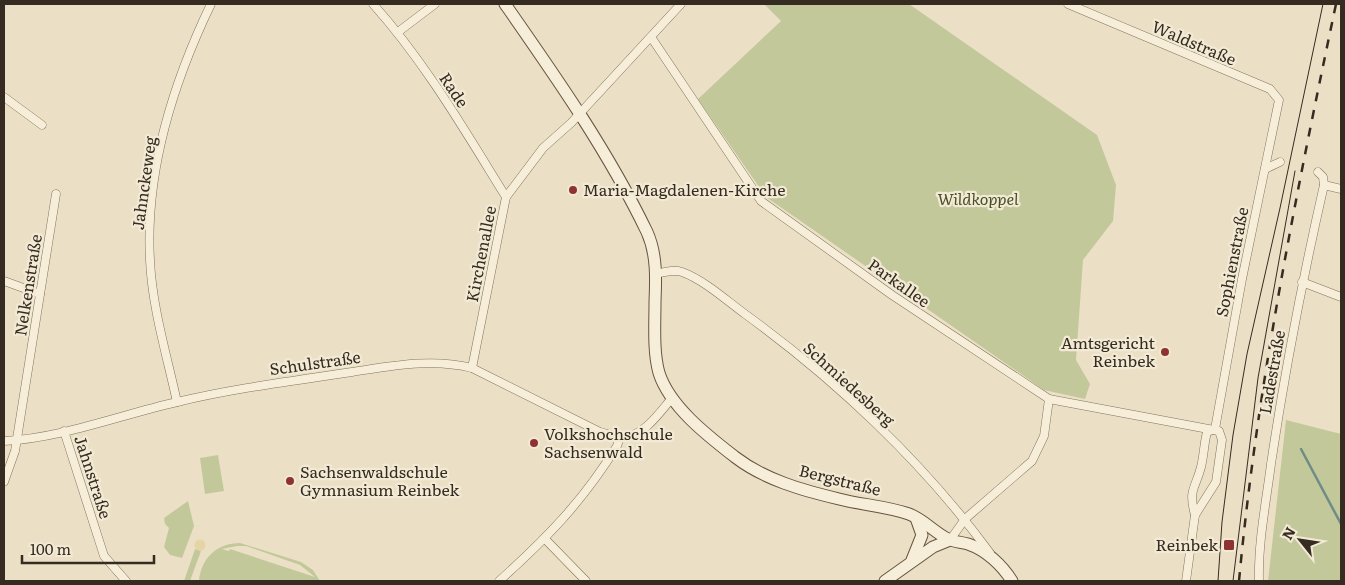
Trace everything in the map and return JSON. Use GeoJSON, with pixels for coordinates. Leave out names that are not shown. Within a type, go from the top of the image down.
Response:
{"type":"FeatureCollection","features":[{"type":"Feature","properties":{"kind":"main road","name":"Bergstraße"},"geometry":{"type":"LineString","coordinates":[[505,4],[580,113],[610,162],[647,233],[652,247],[656,274],[655,325],[659,373],[672,398],[715,440],[757,472],[768,478],[839,500],[877,506],[916,518],[950,540],[971,544],[994,559],[1012,581]]}},
{"type":"Feature","properties":{"kind":"main road"},"geometry":{"type":"LineString","coordinates":[[910,563],[917,552],[922,535],[916,518]]}},
{"type":"Feature","properties":{"kind":"main road"},"geometry":{"type":"LineString","coordinates":[[921,555],[934,539],[934,530]]}},
{"type":"Feature","properties":{"kind":"main road"},"geometry":{"type":"LineString","coordinates":[[885,581],[921,555],[950,540]]}},
{"type":"Feature","properties":{"kind":"street","name":"Jahnckeweg"},"geometry":{"type":"LineString","coordinates":[[177,402],[158,316],[150,261],[151,208],[156,167],[178,80],[212,4]]}},
{"type":"Feature","properties":{"kind":"street","name":"Rade"},"geometry":{"type":"LineString","coordinates":[[373,4],[398,32],[460,122],[506,197]]}},
{"type":"Feature","properties":{"kind":"street"},"geometry":{"type":"LineString","coordinates":[[398,32],[435,4]]}},
{"type":"Feature","properties":{"kind":"street","name":"Kirchenallee"},"geometry":{"type":"LineString","coordinates":[[472,368],[506,197],[544,148],[580,113],[681,4]]}},
{"type":"Feature","properties":{"kind":"street","name":"Waldstraße"},"geometry":{"type":"LineString","coordinates":[[1068,4],[1270,89],[1278,100]]}},
{"type":"Feature","properties":{"kind":"street","name":"Parkallee"},"geometry":{"type":"LineString","coordinates":[[651,37],[761,202],[900,301],[1050,399],[1215,429]]}},
{"type":"Feature","properties":{"kind":"street"},"geometry":{"type":"LineString","coordinates":[[4,97],[42,125]]}},
{"type":"Feature","properties":{"kind":"street","name":"Sophienstraße"},"geometry":{"type":"LineString","coordinates":[[1215,429],[1242,279],[1278,100]]}},
{"type":"Feature","properties":{"kind":"street"},"geometry":{"type":"LineString","coordinates":[[1265,169],[1280,162]]}},
{"type":"Feature","properties":{"kind":"street"},"geometry":{"type":"LineString","coordinates":[[1318,172],[1323,177],[1324,185],[1341,189]]}},
{"type":"Feature","properties":{"kind":"street","name":"Ladestraße"},"geometry":{"type":"LineString","coordinates":[[1259,581],[1263,521],[1277,423],[1302,282],[1324,185]]}},
{"type":"Feature","properties":{"kind":"street","name":"Nelkenstraße"},"geometry":{"type":"LineString","coordinates":[[4,482],[12,463],[17,440],[56,194]]}},
{"type":"Feature","properties":{"kind":"street","name":"Schmiedesberg"},"geometry":{"type":"LineString","coordinates":[[656,274],[670,270],[688,276],[767,330],[848,397],[965,519],[994,559]]}},
{"type":"Feature","properties":{"kind":"street"},"geometry":{"type":"LineString","coordinates":[[4,281],[40,294]]}},
{"type":"Feature","properties":{"kind":"street"},"geometry":{"type":"LineString","coordinates":[[1302,282],[1341,296]]}},
{"type":"Feature","properties":{"kind":"street","name":"Schulstraße"},"geometry":{"type":"LineString","coordinates":[[4,441],[64,431],[177,402],[265,384],[404,364],[454,364],[472,368],[600,432],[620,437]]}},
{"type":"Feature","properties":{"kind":"street"},"geometry":{"type":"LineString","coordinates":[[499,581],[545,539],[582,498],[617,446],[620,437],[640,432],[672,398]]}},
{"type":"Feature","properties":{"kind":"street"},"geometry":{"type":"LineString","coordinates":[[950,540],[965,519],[1032,461],[1044,436],[1050,399]]}},
{"type":"Feature","properties":{"kind":"street","name":"Sophienstraße"},"geometry":{"type":"LineString","coordinates":[[1186,578],[1195,516],[1191,500],[1192,489],[1201,466],[1207,432],[1215,429]]}},
{"type":"Feature","properties":{"kind":"street","name":"Sophienstraße"},"geometry":{"type":"LineString","coordinates":[[1195,516],[1216,482],[1222,440],[1221,434],[1215,429]]}},
{"type":"Feature","properties":{"kind":"street","name":"Jahnstraße"},"geometry":{"type":"LineString","coordinates":[[64,431],[104,556],[126,581]]}},
{"type":"Feature","properties":{"kind":"street"},"geometry":{"type":"LineString","coordinates":[[545,539],[586,581]]}},
{"type":"Feature","properties":{"kind":"green space","name":"Wildkoppel"},"geometry":{"type":"Polygon","coordinates":[[[764,4],[909,4],[1097,135],[1116,185],[1113,221],[1083,260],[1076,360],[1090,384],[1085,399],[1044,390],[766,197],[698,99],[781,21],[764,4]]]}},
{"type":"Feature","properties":{"kind":"green space"},"geometry":{"type":"Polygon","coordinates":[[[1286,420],[1341,434],[1341,581],[1268,581],[1286,420]]]}},
{"type":"Feature","properties":{"kind":"green space"},"geometry":{"type":"Polygon","coordinates":[[[218,455],[224,491],[205,494],[200,458],[218,455]]]}},
{"type":"Feature","properties":{"kind":"green space"},"geometry":{"type":"Polygon","coordinates":[[[188,501],[194,526],[182,558],[170,555],[164,547],[169,528],[165,524],[164,518],[188,501]]]}},
{"type":"Feature","properties":{"kind":"green space"},"geometry":{"type":"Polygon","coordinates":[[[240,543],[301,562],[313,570],[320,581],[199,581],[203,565],[212,553],[217,549],[240,543]],[[246,546],[222,549],[229,551],[230,549],[315,577],[300,565],[246,546]]]}},
{"type":"Feature","properties":{"kind":"green space"},"geometry":{"type":"Polygon","coordinates":[[[195,549],[201,551],[190,581],[184,581],[195,549]]]}},
{"type":"Feature","properties":{"kind":"sand"},"geometry":{"type":"Polygon","coordinates":[[[200,539],[206,545],[200,551],[194,545],[200,539]]]}},
{"type":"Feature","properties":{"kind":"waterway"},"geometry":{"type":"LineString","coordinates":[[1301,449],[1341,524]]}},
{"type":"Feature","properties":{"kind":"tram line"},"geometry":{"type":"LineString","coordinates":[[1218,581],[1222,522],[1233,435],[1247,354],[1323,4]]}},
{"type":"Feature","properties":{"kind":"tram line"},"geometry":{"type":"LineString","coordinates":[[1233,581],[1258,378],[1295,171]]}},
{"type":"Feature","properties":{"kind":"railway"},"geometry":{"type":"LineString","coordinates":[[1239,581],[1256,436],[1279,291],[1306,147],[1336,4]]}},
{"type":"Feature","properties":{"kind":"place","name":"Maria-Magdalenen-Kirche"},"geometry":{"type":"Point","coordinates":[573,190]}},
{"type":"Feature","properties":{"kind":"place","name":"Amtsgericht Reinbek"},"geometry":{"type":"Point","coordinates":[1165,352]}},
{"type":"Feature","properties":{"kind":"place","name":"Volkshochschule Sachsenwald"},"geometry":{"type":"Point","coordinates":[534,443]}},
{"type":"Feature","properties":{"kind":"place","name":"Sachsenwaldschule Gymnasium Reinbek"},"geometry":{"type":"Point","coordinates":[290,481]}},
{"type":"Feature","properties":{"kind":"place","name":"Reinbek"},"geometry":{"type":"Point","coordinates":[1229,545]}}]}
